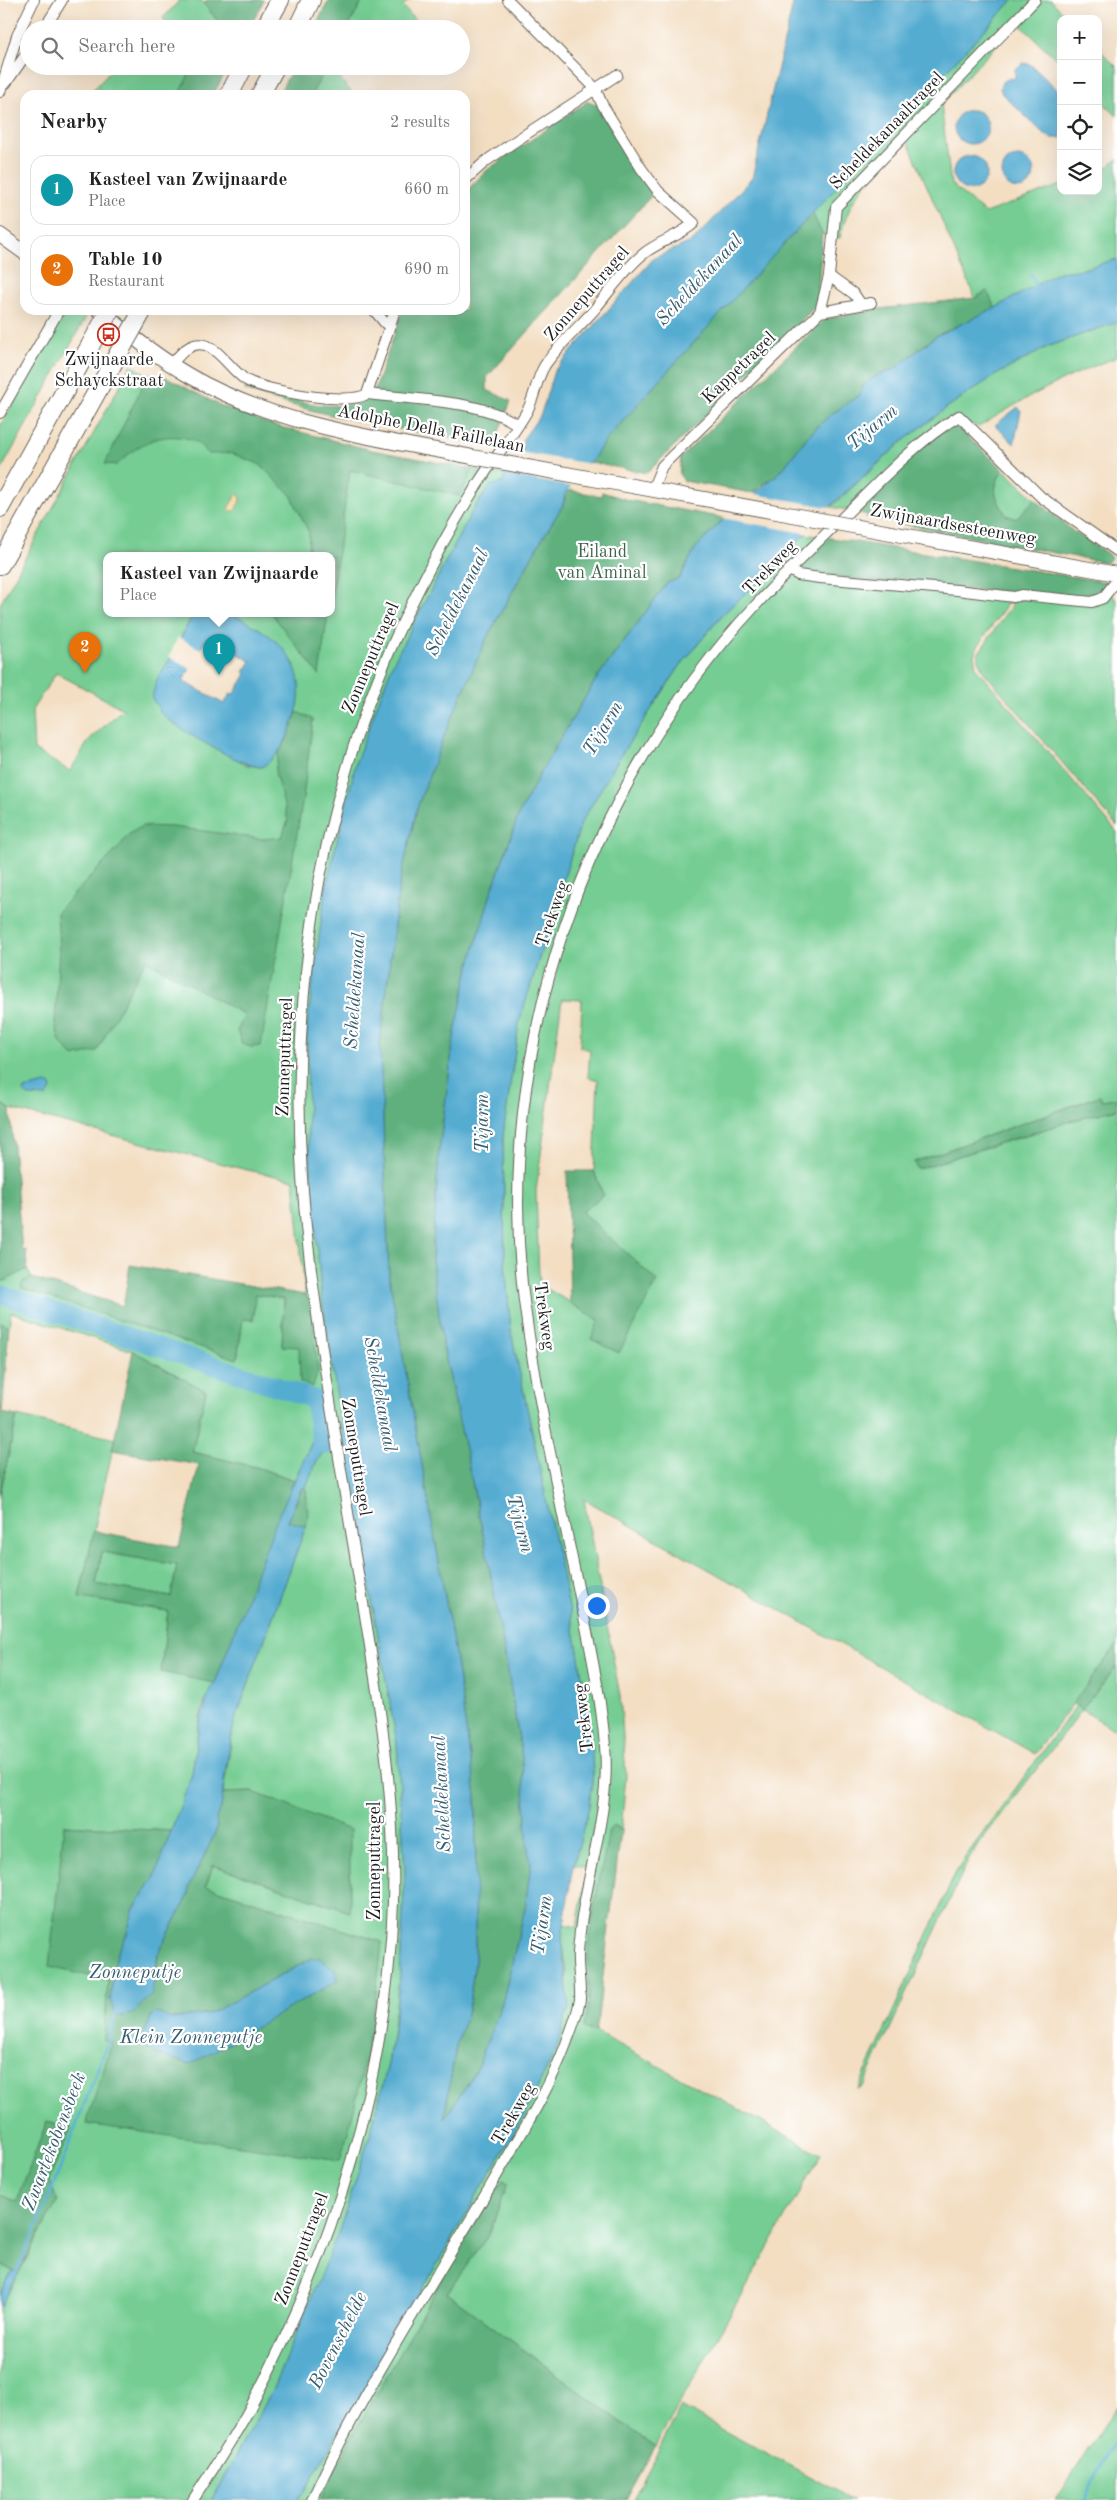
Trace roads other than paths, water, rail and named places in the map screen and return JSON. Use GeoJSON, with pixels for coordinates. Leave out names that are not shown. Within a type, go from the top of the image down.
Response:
{"type":"FeatureCollection","features":[{"type":"Feature","properties":{"kind":"highway"},"geometry":{"type":"LineString","coordinates":[[269,20],[280,0]]}},
{"type":"Feature","properties":{"kind":"highway"},"geometry":{"type":"LineString","coordinates":[[301,20],[311,0]]}},
{"type":"Feature","properties":{"kind":"highway"},"geometry":{"type":"LineString","coordinates":[[232,90],[239,75]]}},
{"type":"Feature","properties":{"kind":"highway"},"geometry":{"type":"LineString","coordinates":[[263,90],[271,75]]}},
{"type":"Feature","properties":{"kind":"highway"},"geometry":{"type":"LineString","coordinates":[[0,508],[107,315]]}},
{"type":"Feature","properties":{"kind":"highway"},"geometry":{"type":"LineString","coordinates":[[0,565],[140,315]]}},
{"type":"Feature","properties":{"kind":"main road"},"geometry":{"type":"LineString","coordinates":[[0,235],[20,249]]}},
{"type":"Feature","properties":{"kind":"main road","name":"Adolphe Della Faillelaan"},"geometry":{"type":"LineString","coordinates":[[106,315],[171,365],[190,376],[252,405],[299,420],[472,457],[782,513]]}},
{"type":"Feature","properties":{"kind":"main road","name":"Zwijnaardsesteenweg"},"geometry":{"type":"LineString","coordinates":[[782,513],[1117,574]]}},
{"type":"Feature","properties":{"kind":"street"},"geometry":{"type":"LineString","coordinates":[[25,20],[34,0]]}},
{"type":"Feature","properties":{"kind":"street"},"geometry":{"type":"LineString","coordinates":[[50,20],[62,0]]}},
{"type":"Feature","properties":{"kind":"street"},"geometry":{"type":"LineString","coordinates":[[508,0],[595,88]]}},
{"type":"Feature","properties":{"kind":"street","name":"Scheldekanaaltragel"},"geometry":{"type":"LineString","coordinates":[[820,312],[829,276],[836,207],[1035,0]]}},
{"type":"Feature","properties":{"kind":"street"},"geometry":{"type":"LineString","coordinates":[[20,30],[0,92],[20,63]]}},
{"type":"Feature","properties":{"kind":"street"},"geometry":{"type":"LineString","coordinates":[[470,176],[486,162],[617,75]]}},
{"type":"Feature","properties":{"kind":"street","name":"Zonneputtragel"},"geometry":{"type":"LineString","coordinates":[[193,2500],[249,2411],[322,2250],[353,2156],[368,2103],[378,2053],[389,1968],[394,1859],[389,1768],[322,1351],[303,1192],[300,1133],[300,1041],[314,901],[323,853],[341,786],[366,709],[385,660],[442,544],[476,486],[530,407],[545,365],[643,254],[681,235],[694,223],[658,191],[640,168],[602,104],[595,88]]}},
{"type":"Feature","properties":{"kind":"street"},"geometry":{"type":"LineString","coordinates":[[820,312],[866,303],[829,276]]}},
{"type":"Feature","properties":{"kind":"street","name":"Kappetragel"},"geometry":{"type":"LineString","coordinates":[[652,490],[662,466],[820,312]]}},
{"type":"Feature","properties":{"kind":"street"},"geometry":{"type":"LineString","coordinates":[[0,413],[56,315]]}},
{"type":"Feature","properties":{"kind":"street"},"geometry":{"type":"LineString","coordinates":[[378,315],[385,323],[390,325]]}},
{"type":"Feature","properties":{"kind":"street"},"geometry":{"type":"LineString","coordinates":[[367,394],[393,315]]}},
{"type":"Feature","properties":{"kind":"street"},"geometry":{"type":"LineString","coordinates":[[171,365],[182,351],[195,344],[206,345],[248,381],[327,399],[359,399],[367,394],[482,408],[518,424]]}},
{"type":"Feature","properties":{"kind":"street","name":"Trekweg"},"geometry":{"type":"LineString","coordinates":[[312,2500],[343,2436],[547,2090],[579,2004],[578,1951],[605,1797],[605,1751],[596,1677],[544,1415],[523,1289],[520,1180],[530,1069],[554,959],[576,893],[612,812],[656,734],[683,694],[727,637],[789,570],[913,450],[959,416],[1041,497],[1117,551]]}},
{"type":"Feature","properties":{"kind":"street"},"geometry":{"type":"LineString","coordinates":[[789,570],[798,575],[820,578],[1014,597],[1022,595],[1092,602],[1102,599],[1117,580]]}},
{"type":"Feature","properties":{"kind":"water"},"geometry":{"type":"Polygon","coordinates":[[[794,0],[1013,0],[806,220],[646,395],[604,442],[593,460],[588,463],[565,494],[563,505],[536,549],[485,641],[444,736],[417,808],[399,885],[380,1044],[389,1276],[455,1654],[476,1797],[475,1962],[468,2010],[456,2046],[444,2119],[476,2071],[503,2000],[525,1909],[531,1862],[528,1851],[522,1758],[508,1672],[485,1543],[443,1345],[432,1260],[439,1151],[454,1037],[469,967],[491,893],[519,814],[547,761],[597,678],[667,583],[680,578],[695,549],[720,523],[781,471],[808,436],[829,416],[861,394],[862,386],[880,374],[893,370],[936,336],[995,308],[1059,272],[1080,270],[1117,259],[1117,322],[1049,346],[994,376],[949,406],[903,441],[836,501],[778,563],[722,615],[680,666],[619,758],[581,823],[519,1023],[503,1135],[505,1263],[511,1332],[577,1645],[590,1728],[593,1773],[589,1807],[572,1871],[562,1938],[569,2007],[556,2050],[523,2117],[299,2500],[211,2500],[272,2391],[339,2231],[370,2135],[388,2064],[400,1974],[405,1870],[397,1743],[344,1443],[321,1293],[308,1136],[307,1026],[326,886],[357,759],[393,663],[470,515],[491,485],[502,483],[523,447],[523,439],[541,414],[554,371],[654,258],[693,241],[752,178],[794,0]],[[549,1881],[546,1884],[541,1926],[545,1923],[549,1881]]]}},
{"type":"Feature","properties":{"kind":"water"},"geometry":{"type":"Polygon","coordinates":[[[1024,63],[1031,65],[1057,89],[1057,138],[1051,138],[1044,134],[1002,94],[1000,88],[1002,82],[1010,78],[1015,79],[1015,69],[1024,63]]]}},
{"type":"Feature","properties":{"kind":"water"},"geometry":{"type":"Polygon","coordinates":[[[971,110],[983,115],[988,127],[983,139],[971,144],[959,139],[954,127],[959,115],[971,110]]]}},
{"type":"Feature","properties":{"kind":"water"},"geometry":{"type":"Polygon","coordinates":[[[970,156],[982,161],[987,173],[982,185],[970,190],[958,185],[953,173],[958,161],[970,156]]]}},
{"type":"Feature","properties":{"kind":"water"},"geometry":{"type":"Polygon","coordinates":[[[1018,157],[1030,161],[1034,173],[1030,185],[1018,189],[1006,185],[1002,173],[1006,161],[1018,157]]]}},
{"type":"Feature","properties":{"kind":"water"},"geometry":{"type":"Polygon","coordinates":[[[1018,407],[1021,411],[1014,444],[995,425],[1018,407]]]}},
{"type":"Feature","properties":{"kind":"water"},"geometry":{"type":"Polygon","coordinates":[[[192,617],[237,617],[269,635],[289,656],[299,681],[297,709],[290,731],[281,749],[273,759],[262,767],[253,766],[227,755],[198,739],[165,717],[152,698],[156,681],[171,658],[192,617]],[[207,638],[183,681],[224,704],[231,693],[234,694],[246,674],[244,672],[251,661],[207,638]]]}},
{"type":"Feature","properties":{"kind":"water"},"geometry":{"type":"Polygon","coordinates":[[[50,1084],[52,1088],[46,1097],[29,1096],[23,1092],[24,1089],[50,1084]]]}},
{"type":"Feature","properties":{"kind":"water","name":"Zonneputje"},"geometry":{"type":"Polygon","coordinates":[[[312,1442],[322,1445],[323,1454],[318,1459],[306,1487],[301,1489],[288,1521],[306,1526],[234,1723],[221,1808],[216,1818],[217,1829],[189,1887],[189,1895],[158,1954],[152,1994],[132,2014],[122,2016],[115,2014],[110,2000],[117,1953],[127,1934],[133,1910],[154,1879],[192,1774],[199,1726],[210,1689],[215,1683],[277,1519],[312,1442]]]}},
{"type":"Feature","properties":{"kind":"water","name":"Klein Zonneputje"},"geometry":{"type":"Polygon","coordinates":[[[320,1958],[335,1970],[337,1981],[191,2064],[155,2053],[140,2039],[148,2026],[151,2016],[158,2013],[171,2019],[211,2013],[311,1959],[320,1958]]]}},
{"type":"Feature","properties":{"kind":"water"},"geometry":{"type":"Polygon","coordinates":[[[12,2270],[18,2273],[0,2309],[0,2295],[12,2270]]]}},
{"type":"Feature","properties":{"kind":"waterway"},"geometry":{"type":"LineString","coordinates":[[1031,275],[1037,289]]}},
{"type":"Feature","properties":{"kind":"waterway"},"geometry":{"type":"LineString","coordinates":[[0,1294],[314,1399],[322,1445],[326,1445]]}},
{"type":"Feature","properties":{"kind":"waterway","name":"Tijarm"},"geometry":{"type":"LineString","coordinates":[[541,1945],[551,1856]]}},
{"type":"Feature","properties":{"kind":"waterway","name":"Zwartekobensbeek"},"geometry":{"type":"LineString","coordinates":[[15,2276],[46,2205],[111,2034],[115,2014]]}},
{"type":"Feature","properties":{"kind":"waterway"},"geometry":{"type":"LineString","coordinates":[[1085,2500],[1101,2462],[1117,2439]]}},
{"type":"Feature","properties":{"kind":"place","name":"Zwijnaarde Schayckstraat"},"geometry":{"type":"Point","coordinates":[109,335]}},
{"type":"Feature","properties":{"kind":"place","name":"Table 10"},"geometry":{"type":"Point","coordinates":[85,673]}},
{"type":"Feature","properties":{"kind":"place","name":"Kasteel van Zwijnaarde"},"geometry":{"type":"Point","coordinates":[219,675]}},
{"type":"Feature","properties":{"kind":"water label","name":"Scheldekanaal"},"geometry":{"type":"Point","coordinates":[700,281]}},
{"type":"Feature","properties":{"kind":"water label","name":"Scheldekanaal"},"geometry":{"type":"Point","coordinates":[458,603]}},
{"type":"Feature","properties":{"kind":"water label","name":"Scheldekanaal"},"geometry":{"type":"Point","coordinates":[356,991]}},
{"type":"Feature","properties":{"kind":"water label","name":"Scheldekanaal"},"geometry":{"type":"Point","coordinates":[379,1394]}},
{"type":"Feature","properties":{"kind":"water label","name":"Scheldekanaal"},"geometry":{"type":"Point","coordinates":[443,1794]}},
{"type":"Feature","properties":{"kind":"water label","name":"Bovenschelde"},"geometry":{"type":"Point","coordinates":[339,2341]}},
{"type":"Feature","properties":{"kind":"park label","name":"Eiland van Aminal"},"geometry":{"type":"Point","coordinates":[602,562]}}]}
